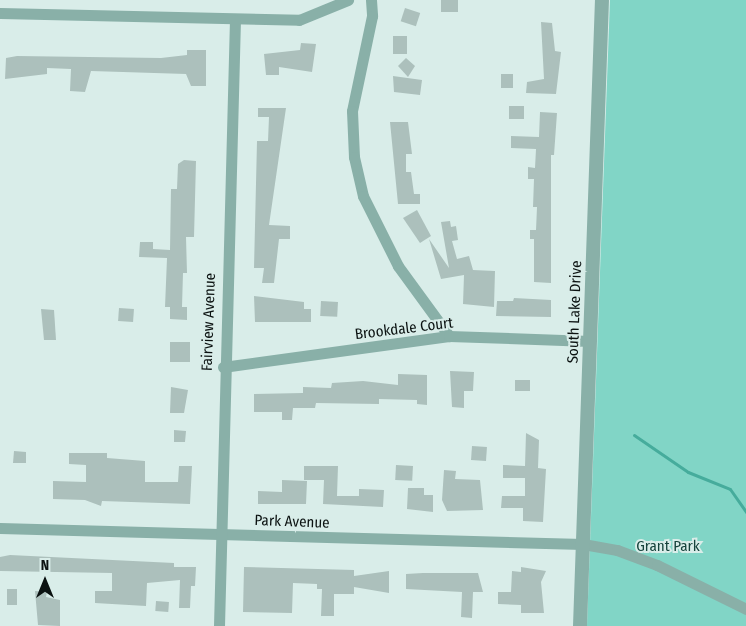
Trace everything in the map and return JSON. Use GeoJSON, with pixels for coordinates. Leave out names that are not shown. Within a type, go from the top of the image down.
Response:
{"type":"FeatureCollection","features":[{"type":"Feature","properties":{"kind":"street"},"geometry":{"type":"LineString","coordinates":[[0,13],[299,20],[348,0]]}},
{"type":"Feature","properties":{"kind":"street"},"geometry":{"type":"LineString","coordinates":[[371,0],[372,16],[352,111],[354,158],[362,196],[398,266],[450,336]]}},
{"type":"Feature","properties":{"kind":"street","name":"South Lake Drive"},"geometry":{"type":"LineString","coordinates":[[580,626],[602,0]]}},
{"type":"Feature","properties":{"kind":"street","name":"Fairview Avenue"},"geometry":{"type":"LineString","coordinates":[[218,626],[222,535],[223,367],[235,20]]}},
{"type":"Feature","properties":{"kind":"street","name":"Brookdale Court"},"geometry":{"type":"LineString","coordinates":[[223,367],[450,336],[590,341]]}},
{"type":"Feature","properties":{"kind":"street","name":"Park Avenue"},"geometry":{"type":"LineString","coordinates":[[0,528],[583,544],[617,550],[657,565],[746,609]]}},
{"type":"Feature","properties":{"kind":"green space","name":"Grant Park"},"geometry":{"type":"Polygon","coordinates":[[[610,0],[746,0],[746,626],[587,626],[610,0]]]}},
{"type":"Feature","properties":{"kind":"building"},"geometry":{"type":"Polygon","coordinates":[[[441,0],[458,0],[458,12],[441,12],[441,0]]]}},
{"type":"Feature","properties":{"kind":"building"},"geometry":{"type":"Polygon","coordinates":[[[405,8],[420,13],[416,26],[401,21],[405,8]]]}},
{"type":"Feature","properties":{"kind":"building"},"geometry":{"type":"Polygon","coordinates":[[[541,22],[552,23],[555,51],[561,52],[556,94],[526,93],[527,82],[544,79],[541,22]]]}},
{"type":"Feature","properties":{"kind":"building"},"geometry":{"type":"Polygon","coordinates":[[[393,36],[407,36],[407,54],[393,54],[393,36]]]}},
{"type":"Feature","properties":{"kind":"building"},"geometry":{"type":"Polygon","coordinates":[[[301,43],[316,44],[312,72],[279,67],[279,75],[266,75],[264,54],[300,50],[301,43]]]}},
{"type":"Feature","properties":{"kind":"building"},"geometry":{"type":"Polygon","coordinates":[[[187,50],[206,50],[206,86],[191,86],[186,74],[91,71],[85,92],[70,91],[71,69],[47,68],[47,74],[5,79],[6,58],[17,56],[161,58],[187,55],[187,50]]]}},
{"type":"Feature","properties":{"kind":"building"},"geometry":{"type":"Polygon","coordinates":[[[406,58],[415,66],[408,77],[398,66],[406,58]]]}},
{"type":"Feature","properties":{"kind":"building"},"geometry":{"type":"Polygon","coordinates":[[[501,74],[513,74],[513,88],[501,88],[501,74]]]}},
{"type":"Feature","properties":{"kind":"building"},"geometry":{"type":"Polygon","coordinates":[[[393,76],[422,80],[420,95],[394,92],[393,76]]]}},
{"type":"Feature","properties":{"kind":"building"},"geometry":{"type":"Polygon","coordinates":[[[509,106],[524,106],[524,119],[509,119],[509,106]]]}},
{"type":"Feature","properties":{"kind":"building"},"geometry":{"type":"Polygon","coordinates":[[[258,108],[286,108],[269,225],[290,226],[290,239],[279,239],[274,283],[262,283],[264,268],[254,268],[257,141],[268,141],[269,117],[258,117],[258,108]]]}},
{"type":"Feature","properties":{"kind":"building"},"geometry":{"type":"Polygon","coordinates":[[[540,112],[557,113],[554,155],[551,155],[551,283],[534,282],[534,239],[530,239],[530,230],[536,230],[537,207],[533,207],[534,179],[528,179],[528,167],[535,168],[536,149],[511,148],[511,136],[539,137],[540,112]]]}},
{"type":"Feature","properties":{"kind":"building"},"geometry":{"type":"Polygon","coordinates":[[[390,122],[408,122],[412,154],[406,154],[406,172],[411,172],[414,194],[420,194],[420,204],[398,204],[390,122]]]}},
{"type":"Feature","properties":{"kind":"building"},"geometry":{"type":"Polygon","coordinates":[[[184,160],[196,161],[194,237],[186,237],[187,273],[183,273],[182,307],[187,307],[187,320],[170,319],[170,307],[165,307],[167,258],[139,257],[140,242],[153,242],[153,249],[170,250],[171,189],[177,189],[178,164],[184,160]]]}},
{"type":"Feature","properties":{"kind":"building"},"geometry":{"type":"Polygon","coordinates":[[[417,210],[431,236],[420,243],[403,218],[417,210]]]}},
{"type":"Feature","properties":{"kind":"building"},"geometry":{"type":"Polygon","coordinates":[[[450,221],[451,227],[456,226],[458,240],[452,241],[457,259],[469,256],[473,270],[495,271],[494,307],[463,304],[464,275],[441,279],[429,239],[449,268],[441,222],[450,221]]]}},
{"type":"Feature","properties":{"kind":"building"},"geometry":{"type":"Polygon","coordinates":[[[254,296],[304,302],[304,309],[311,309],[311,322],[255,322],[254,296]]]}},
{"type":"Feature","properties":{"kind":"building"},"geometry":{"type":"Polygon","coordinates":[[[514,298],[551,300],[551,317],[496,316],[497,301],[513,301],[514,298]]]}},
{"type":"Feature","properties":{"kind":"building"},"geometry":{"type":"Polygon","coordinates":[[[321,301],[338,302],[337,317],[320,316],[321,301]]]}},
{"type":"Feature","properties":{"kind":"building"},"geometry":{"type":"Polygon","coordinates":[[[119,308],[134,309],[133,322],[118,321],[119,308]]]}},
{"type":"Feature","properties":{"kind":"building"},"geometry":{"type":"Polygon","coordinates":[[[41,309],[54,310],[56,340],[44,340],[41,309]]]}},
{"type":"Feature","properties":{"kind":"building"},"geometry":{"type":"Polygon","coordinates":[[[170,342],[190,342],[190,362],[170,362],[170,342]]]}},
{"type":"Feature","properties":{"kind":"building"},"geometry":{"type":"Polygon","coordinates":[[[450,371],[474,372],[473,391],[464,391],[464,408],[452,407],[450,371]]]}},
{"type":"Feature","properties":{"kind":"building"},"geometry":{"type":"Polygon","coordinates":[[[398,374],[427,375],[427,405],[417,404],[417,400],[379,399],[379,404],[316,403],[315,408],[293,408],[292,420],[282,420],[282,412],[254,412],[254,394],[303,393],[303,387],[331,388],[332,383],[363,381],[398,385],[398,374]]]}},
{"type":"Feature","properties":{"kind":"building"},"geometry":{"type":"Polygon","coordinates":[[[515,380],[530,380],[530,391],[515,391],[515,380]]]}},
{"type":"Feature","properties":{"kind":"building"},"geometry":{"type":"Polygon","coordinates":[[[171,387],[188,390],[184,413],[170,413],[171,387]]]}},
{"type":"Feature","properties":{"kind":"building"},"geometry":{"type":"Polygon","coordinates":[[[174,430],[186,431],[185,442],[174,442],[174,430]]]}},
{"type":"Feature","properties":{"kind":"building"},"geometry":{"type":"Polygon","coordinates":[[[526,433],[539,440],[538,468],[546,469],[543,522],[523,521],[523,508],[501,508],[502,496],[525,496],[525,478],[503,478],[503,465],[525,466],[526,433]]]}},
{"type":"Feature","properties":{"kind":"building"},"geometry":{"type":"Polygon","coordinates":[[[472,446],[487,447],[486,461],[471,460],[472,446]]]}},
{"type":"Feature","properties":{"kind":"building"},"geometry":{"type":"Polygon","coordinates":[[[14,451],[26,452],[26,463],[13,463],[14,451]]]}},
{"type":"Feature","properties":{"kind":"building"},"geometry":{"type":"Polygon","coordinates":[[[69,453],[107,453],[107,458],[145,461],[145,482],[178,482],[179,466],[192,466],[190,504],[102,501],[101,506],[85,500],[53,499],[53,481],[86,482],[86,465],[69,464],[69,453]]]}},
{"type":"Feature","properties":{"kind":"building"},"geometry":{"type":"Polygon","coordinates":[[[396,465],[413,466],[412,481],[395,480],[396,465]]]}},
{"type":"Feature","properties":{"kind":"building"},"geometry":{"type":"Polygon","coordinates":[[[304,466],[338,466],[337,496],[359,496],[359,489],[384,490],[383,507],[323,504],[324,480],[304,480],[304,466]]]}},
{"type":"Feature","properties":{"kind":"building"},"geometry":{"type":"Polygon","coordinates":[[[444,470],[456,471],[455,479],[480,480],[483,510],[447,511],[442,500],[444,470]]]}},
{"type":"Feature","properties":{"kind":"building"},"geometry":{"type":"Polygon","coordinates":[[[282,480],[307,481],[306,504],[258,504],[258,491],[282,492],[282,480]]]}},
{"type":"Feature","properties":{"kind":"building"},"geometry":{"type":"Polygon","coordinates":[[[408,488],[424,488],[424,495],[433,495],[433,512],[407,509],[408,488]]]}},
{"type":"Feature","properties":{"kind":"building"},"geometry":{"type":"Polygon","coordinates":[[[10,555],[174,563],[174,567],[196,567],[195,586],[191,586],[190,608],[179,608],[180,580],[147,583],[146,606],[95,603],[95,591],[112,591],[112,573],[0,571],[0,557],[10,555]]]}},
{"type":"Feature","properties":{"kind":"building"},"geometry":{"type":"Polygon","coordinates":[[[244,567],[354,570],[354,576],[389,571],[389,593],[354,587],[354,594],[334,594],[334,616],[321,616],[322,589],[317,589],[317,584],[293,583],[292,613],[243,612],[244,567]]]}},
{"type":"Feature","properties":{"kind":"building"},"geometry":{"type":"Polygon","coordinates":[[[521,567],[546,571],[541,582],[544,613],[521,613],[521,605],[498,604],[498,592],[511,592],[512,571],[521,572],[521,567]]]}},
{"type":"Feature","properties":{"kind":"building"},"geometry":{"type":"Polygon","coordinates":[[[478,573],[483,592],[473,592],[472,618],[461,617],[462,592],[406,589],[406,574],[478,573]]]}},
{"type":"Feature","properties":{"kind":"building"},"geometry":{"type":"Polygon","coordinates":[[[7,589],[17,589],[17,605],[7,605],[7,589]]]}},
{"type":"Feature","properties":{"kind":"building"},"geometry":{"type":"Polygon","coordinates":[[[35,591],[47,592],[46,597],[60,600],[60,626],[38,625],[35,591]]]}},
{"type":"Feature","properties":{"kind":"building"},"geometry":{"type":"Polygon","coordinates":[[[156,601],[169,602],[168,612],[155,611],[156,601]]]}},
{"type":"Feature","properties":{"kind":"waterway"},"geometry":{"type":"LineString","coordinates":[[634,435],[688,472],[730,489],[746,512]]}}]}
